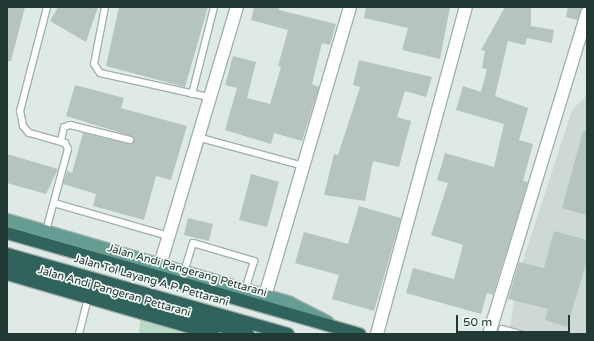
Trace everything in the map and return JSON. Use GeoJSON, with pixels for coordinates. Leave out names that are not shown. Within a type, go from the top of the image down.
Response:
{"type":"FeatureCollection","features":[{"type":"Feature","properties":{"kind":"highway"},"geometry":{"type":"LineString","coordinates":[[7,226],[316,316]]}},
{"type":"Feature","properties":{"kind":"highway","name":"Jalan Andi Pangerang Pettarani"},"geometry":{"type":"LineString","coordinates":[[7,233],[360,334]]}},
{"type":"Feature","properties":{"kind":"highway","name":"Jalan Tol Layang A.P. Pettarani"},"geometry":{"type":"LineString","coordinates":[[7,254],[288,334]]}},
{"type":"Feature","properties":{"kind":"highway"},"geometry":{"type":"LineString","coordinates":[[7,264],[248,334]]}},
{"type":"Feature","properties":{"kind":"highway","name":"Jalan Andi Pangeran Pettarani"},"geometry":{"type":"LineString","coordinates":[[7,274],[213,334]]}},
{"type":"Feature","properties":{"kind":"main road"},"geometry":{"type":"LineString","coordinates":[[7,220],[265,296],[316,316],[334,326]]}},
{"type":"Feature","properties":{"kind":"street"},"geometry":{"type":"LineString","coordinates":[[160,265],[208,97],[237,7]]}},
{"type":"Feature","properties":{"kind":"street"},"geometry":{"type":"LineString","coordinates":[[265,296],[350,7]]}},
{"type":"Feature","properties":{"kind":"street"},"geometry":{"type":"LineString","coordinates":[[377,334],[466,7]]}},
{"type":"Feature","properties":{"kind":"street"},"geometry":{"type":"LineString","coordinates":[[489,334],[587,13]]}},
{"type":"Feature","properties":{"kind":"lane"},"geometry":{"type":"LineString","coordinates":[[46,232],[69,152],[61,141],[30,133],[23,126],[20,111],[47,7]]}},
{"type":"Feature","properties":{"kind":"lane"},"geometry":{"type":"LineString","coordinates":[[105,7],[95,68],[106,75],[208,97]]}},
{"type":"Feature","properties":{"kind":"lane"},"geometry":{"type":"LineString","coordinates":[[192,94],[214,7]]}},
{"type":"Feature","properties":{"kind":"lane"},"geometry":{"type":"LineString","coordinates":[[61,141],[64,127],[70,125],[130,140]]}},
{"type":"Feature","properties":{"kind":"lane"},"geometry":{"type":"LineString","coordinates":[[197,137],[304,166]]}},
{"type":"Feature","properties":{"kind":"lane"},"geometry":{"type":"LineString","coordinates":[[54,203],[168,236]]}},
{"type":"Feature","properties":{"kind":"lane"},"geometry":{"type":"LineString","coordinates":[[184,272],[193,244],[254,261],[246,290]]}},
{"type":"Feature","properties":{"kind":"lane"},"geometry":{"type":"LineString","coordinates":[[79,334],[88,298]]}},
{"type":"Feature","properties":{"kind":"lane"},"geometry":{"type":"LineString","coordinates":[[502,329],[520,334]]}},
{"type":"Feature","properties":{"kind":"shaded area"},"geometry":{"type":"Polygon","coordinates":[[[587,95],[587,334],[509,334],[517,279],[572,110],[587,95]]]}},
{"type":"Feature","properties":{"kind":"green space"},"geometry":{"type":"Polygon","coordinates":[[[140,320],[186,334],[139,334],[140,320]]]}},
{"type":"Feature","properties":{"kind":"building"},"geometry":{"type":"Polygon","coordinates":[[[7,7],[25,7],[11,61],[7,61],[7,7]]]}},
{"type":"Feature","properties":{"kind":"building"},"geometry":{"type":"Polygon","coordinates":[[[58,7],[98,7],[86,42],[50,21],[58,7]]]}},
{"type":"Feature","properties":{"kind":"building"},"geometry":{"type":"Polygon","coordinates":[[[119,7],[208,7],[185,87],[106,66],[119,7]]]}},
{"type":"Feature","properties":{"kind":"building"},"geometry":{"type":"Polygon","coordinates":[[[254,7],[279,7],[279,10],[336,24],[330,45],[322,43],[312,84],[319,87],[302,141],[274,133],[271,144],[225,130],[237,88],[225,85],[233,56],[256,62],[247,98],[270,104],[281,67],[278,66],[288,30],[251,20],[254,7]]]}},
{"type":"Feature","properties":{"kind":"building"},"geometry":{"type":"Polygon","coordinates":[[[366,7],[450,7],[440,59],[402,50],[408,28],[364,18],[366,7]]]}},
{"type":"Feature","properties":{"kind":"building"},"geometry":{"type":"Polygon","coordinates":[[[505,7],[531,7],[531,26],[554,30],[552,43],[527,38],[525,45],[508,41],[495,96],[528,108],[519,140],[533,144],[523,181],[528,182],[493,295],[487,293],[481,314],[406,293],[413,268],[454,279],[463,245],[431,235],[448,183],[437,180],[445,153],[494,167],[504,124],[456,110],[463,86],[481,92],[487,69],[482,68],[485,51],[481,50],[505,7]]]}},
{"type":"Feature","properties":{"kind":"building"},"geometry":{"type":"Polygon","coordinates":[[[568,7],[583,7],[577,20],[566,17],[568,7]]]}},
{"type":"Feature","properties":{"kind":"building"},"geometry":{"type":"Polygon","coordinates":[[[359,60],[432,77],[426,97],[405,91],[397,117],[411,121],[399,167],[373,161],[365,201],[324,195],[334,154],[338,155],[360,87],[353,85],[359,60]]]}},
{"type":"Feature","properties":{"kind":"building"},"geometry":{"type":"Polygon","coordinates":[[[75,85],[124,98],[121,108],[187,126],[171,180],[156,176],[144,220],[93,206],[96,194],[63,184],[67,171],[72,173],[83,133],[129,144],[134,141],[131,136],[66,116],[75,85]]]}},
{"type":"Feature","properties":{"kind":"building"},"geometry":{"type":"Polygon","coordinates":[[[583,131],[587,131],[587,215],[562,208],[583,131]]]}},
{"type":"Feature","properties":{"kind":"building"},"geometry":{"type":"Polygon","coordinates":[[[7,154],[58,169],[46,194],[7,183],[7,154]]]}},
{"type":"Feature","properties":{"kind":"building"},"geometry":{"type":"Polygon","coordinates":[[[251,174],[279,182],[267,227],[239,220],[251,174]]]}},
{"type":"Feature","properties":{"kind":"building"},"geometry":{"type":"Polygon","coordinates":[[[359,206],[401,218],[374,311],[332,299],[339,275],[295,263],[304,232],[348,244],[359,206]]]}},
{"type":"Feature","properties":{"kind":"building"},"geometry":{"type":"Polygon","coordinates":[[[188,218],[213,224],[209,241],[184,235],[188,218]]]}},
{"type":"Feature","properties":{"kind":"building"},"geometry":{"type":"Polygon","coordinates":[[[554,231],[587,240],[587,260],[567,327],[545,320],[548,309],[508,299],[519,262],[544,268],[554,231]]]}}]}
